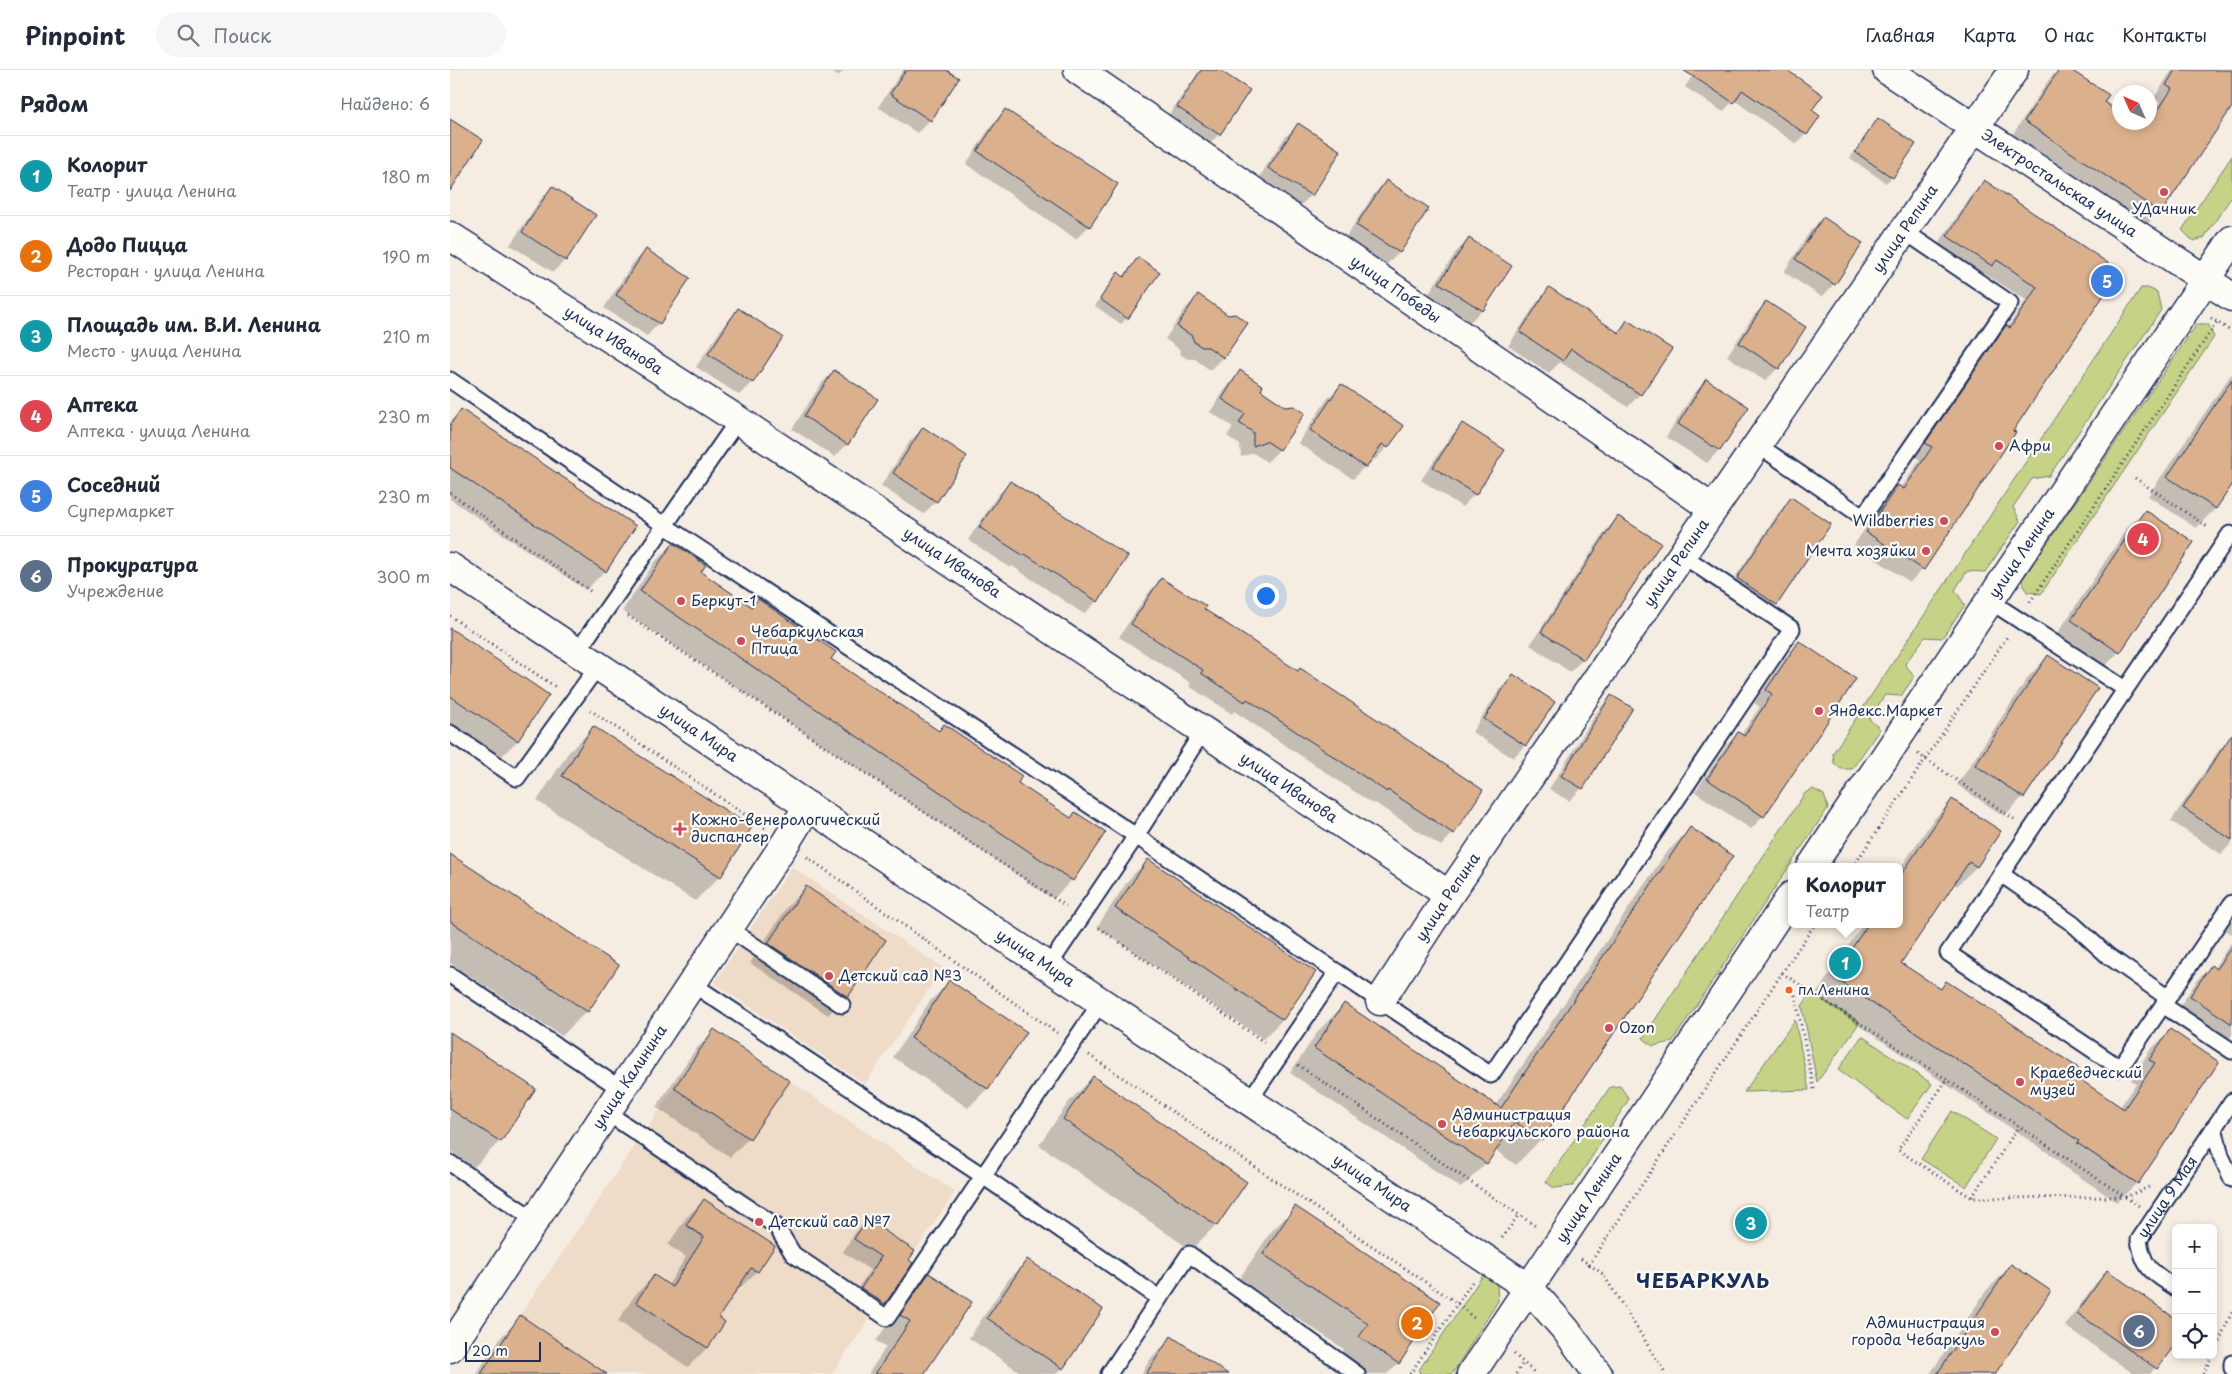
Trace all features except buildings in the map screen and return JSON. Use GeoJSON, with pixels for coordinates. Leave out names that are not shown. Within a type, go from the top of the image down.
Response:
{"type":"FeatureCollection","features":[{"type":"Feature","properties":{"kind":"street","name":"улица Победы"},"geometry":{"type":"LineString","coordinates":[[1078,70],[1713,509]]}},
{"type":"Feature","properties":{"kind":"street","name":"Электростальская улица"},"geometry":{"type":"LineString","coordinates":[[1887,70],[2232,297]]}},
{"type":"Feature","properties":{"kind":"street","name":"улица Репина"},"geometry":{"type":"LineString","coordinates":[[1380,1001],[1449,895],[2014,70]]}},
{"type":"Feature","properties":{"kind":"street","name":"улица Иванова"},"geometry":{"type":"LineString","coordinates":[[450,236],[738,420],[1449,895]]}},
{"type":"Feature","properties":{"kind":"street","name":"улица Ленина"},"geometry":{"type":"LineString","coordinates":[[1814,863],[2232,240]]}},
{"type":"Feature","properties":{"kind":"street","name":"улица Мира"},"geometry":{"type":"LineString","coordinates":[[450,567],[1529,1288],[1566,1330],[1598,1374]]}},
{"type":"Feature","properties":{"kind":"street","name":"улица Калинина"},"geometry":{"type":"LineString","coordinates":[[450,1348],[808,806]]}},
{"type":"Feature","properties":{"kind":"street","name":"улица Ленина"},"geometry":{"type":"LineString","coordinates":[[1471,1374],[1788,900]]}},
{"type":"Feature","properties":{"kind":"lane"},"geometry":{"type":"LineString","coordinates":[[1758,445],[1863,517],[2010,303],[1904,231]]}},
{"type":"Feature","properties":{"kind":"lane"},"geometry":{"type":"LineString","coordinates":[[450,380],[664,525],[1136,836],[1490,1075],[1792,629],[1682,555]]}},
{"type":"Feature","properties":{"kind":"lane"},"geometry":{"type":"LineString","coordinates":[[450,733],[517,778],[574,699],[587,659],[609,604],[738,420]]}},
{"type":"Feature","properties":{"kind":"lane"},"geometry":{"type":"LineString","coordinates":[[2230,535],[2124,689],[1948,953],[2120,1068],[2232,903]]}},
{"type":"Feature","properties":{"kind":"lane"},"geometry":{"type":"LineString","coordinates":[[1990,601],[2124,689]]}},
{"type":"Feature","properties":{"kind":"lane"},"geometry":{"type":"LineString","coordinates":[[1048,967],[1083,917],[1203,731]]}},
{"type":"Feature","properties":{"kind":"lane"},"geometry":{"type":"LineString","coordinates":[[2002,874],[2073,924],[2107,955],[2232,1051]]}},
{"type":"Feature","properties":{"kind":"lane"},"geometry":{"type":"LineString","coordinates":[[728,928],[842,1004]]}},
{"type":"Feature","properties":{"kind":"lane"},"geometry":{"type":"LineString","coordinates":[[1249,1101],[1337,972]]}},
{"type":"Feature","properties":{"kind":"lane"},"geometry":{"type":"LineString","coordinates":[[450,975],[621,1089]]}},
{"type":"Feature","properties":{"kind":"lane"},"geometry":{"type":"LineString","coordinates":[[691,983],[983,1176],[1159,1298]]}},
{"type":"Feature","properties":{"kind":"lane"},"geometry":{"type":"LineString","coordinates":[[606,1112],[776,1226],[792,1254],[887,1318],[1101,1002]]}},
{"type":"Feature","properties":{"kind":"lane","name":"улица 9 Мая"},"geometry":{"type":"LineString","coordinates":[[2172,1285],[2147,1268],[2141,1255],[2139,1240],[2232,1101]]}},
{"type":"Feature","properties":{"kind":"lane"},"geometry":{"type":"LineString","coordinates":[[2214,1127],[2221,1156],[2232,1179]]}},
{"type":"Feature","properties":{"kind":"lane"},"geometry":{"type":"LineString","coordinates":[[450,1163],[535,1220]]}},
{"type":"Feature","properties":{"kind":"lane"},"geometry":{"type":"LineString","coordinates":[[1109,1374],[1189,1254],[1357,1374]]}},
{"type":"Feature","properties":{"kind":"lane"},"geometry":{"type":"LineString","coordinates":[[2232,1363],[2232,1368]]}},
{"type":"Feature","properties":{"kind":"path"},"geometry":{"type":"LineString","coordinates":[[2210,317],[2232,332]]}},
{"type":"Feature","properties":{"kind":"path"},"geometry":{"type":"LineString","coordinates":[[1856,863],[2217,322]]}},
{"type":"Feature","properties":{"kind":"path"},"geometry":{"type":"LineString","coordinates":[[2135,478],[2230,535]]}},
{"type":"Feature","properties":{"kind":"path"},"geometry":{"type":"LineString","coordinates":[[450,493],[609,604],[1083,917],[1603,1274],[1666,1374]]}},
{"type":"Feature","properties":{"kind":"path"},"geometry":{"type":"LineString","coordinates":[[450,616],[786,842],[1072,1044],[1458,1304],[1410,1374]]}},
{"type":"Feature","properties":{"kind":"path"},"geometry":{"type":"LineString","coordinates":[[1896,740],[2031,830]]}},
{"type":"Feature","properties":{"kind":"path"},"geometry":{"type":"LineString","coordinates":[[1589,1265],[1812,928]]}},
{"type":"Feature","properties":{"kind":"path"},"geometry":{"type":"LineString","coordinates":[[1782,974],[1799,983],[2019,1126],[2154,1216]]}},
{"type":"Feature","properties":{"kind":"path"},"geometry":{"type":"LineString","coordinates":[[1794,990],[1814,1089]]}},
{"type":"Feature","properties":{"kind":"path"},"geometry":{"type":"LineString","coordinates":[[1946,1080],[1898,1150],[1972,1198],[2124,1197],[2184,1172]]}},
{"type":"Feature","properties":{"kind":"path"},"geometry":{"type":"LineString","coordinates":[[1972,1198],[2019,1126]]}},
{"type":"Feature","properties":{"kind":"path"},"geometry":{"type":"LineString","coordinates":[[2217,1345],[2232,1312]]}},
{"type":"Feature","properties":{"kind":"path"},"geometry":{"type":"LineString","coordinates":[[2203,1374],[2210,1359]]}},
{"type":"Feature","properties":{"kind":"path"},"geometry":{"type":"LineString","coordinates":[[1516,1374],[1523,1363]]}},
{"type":"Feature","properties":{"kind":"shaded area","name":"Детский сад №3"},"geometry":{"type":"Polygon","coordinates":[[[792,867],[943,968],[865,1084],[714,983],[792,867]]]}},
{"type":"Feature","properties":{"kind":"shaded area","name":"Детский сад №7"},"geometry":{"type":"Polygon","coordinates":[[[790,1081],[955,1192],[832,1374],[607,1374],[520,1315],[674,1088],[750,1139],[790,1081]]]}},
{"type":"Feature","properties":{"kind":"green space"},"geometry":{"type":"Polygon","coordinates":[[[2232,156],[2232,196],[2204,238],[2193,241],[2182,230],[2232,156]]]}},
{"type":"Feature","properties":{"kind":"green space"},"geometry":{"type":"Polygon","coordinates":[[[2141,288],[2148,288],[2157,292],[2161,310],[2049,476],[2032,479],[2013,507],[2020,521],[1985,572],[1967,571],[1955,590],[1965,605],[1942,638],[1925,637],[1905,664],[1914,677],[1901,696],[1885,695],[1869,719],[1880,729],[1852,769],[1841,769],[1834,763],[1833,753],[2141,288]]]}},
{"type":"Feature","properties":{"kind":"green space"},"geometry":{"type":"Polygon","coordinates":[[[2197,324],[2208,324],[2214,337],[2041,594],[2027,592],[2022,580],[2197,324]]]}},
{"type":"Feature","properties":{"kind":"green space"},"geometry":{"type":"Polygon","coordinates":[[[1813,789],[1824,795],[1828,808],[1791,863],[1788,863],[1788,868],[1672,1042],[1653,1046],[1643,1038],[1805,793],[1813,789]]]}},
{"type":"Feature","properties":{"kind":"green space"},"geometry":{"type":"Polygon","coordinates":[[[1811,993],[1860,1022],[1817,1082],[1802,1006],[1811,993]]]}},
{"type":"Feature","properties":{"kind":"green space"},"geometry":{"type":"Polygon","coordinates":[[[1795,1020],[1809,1090],[1744,1092],[1795,1020]]]}},
{"type":"Feature","properties":{"kind":"green space"},"geometry":{"type":"Polygon","coordinates":[[[1862,1036],[1932,1084],[1907,1119],[1838,1070],[1862,1036]]]}},
{"type":"Feature","properties":{"kind":"green space"},"geometry":{"type":"Polygon","coordinates":[[[1620,1086],[1629,1099],[1573,1186],[1554,1188],[1546,1182],[1610,1087],[1620,1086]]]}},
{"type":"Feature","properties":{"kind":"green space"},"geometry":{"type":"Polygon","coordinates":[[[1952,1111],[1996,1139],[1966,1187],[1921,1159],[1952,1111]]]}},
{"type":"Feature","properties":{"kind":"green space"},"geometry":{"type":"Polygon","coordinates":[[[1491,1271],[1497,1285],[1498,1301],[1452,1374],[1420,1374],[1419,1370],[1485,1272],[1491,1271]]]}},
{"type":"Feature","properties":{"kind":"place","name":"УДачник"},"geometry":{"type":"Point","coordinates":[2164,192]}},
{"type":"Feature","properties":{"kind":"place","name":"Соседний"},"geometry":{"type":"Point","coordinates":[2107,281]}},
{"type":"Feature","properties":{"kind":"place","name":"Афри"},"geometry":{"type":"Point","coordinates":[1999,446]}},
{"type":"Feature","properties":{"kind":"place","name":"Wildberries"},"geometry":{"type":"Point","coordinates":[1944,521]}},
{"type":"Feature","properties":{"kind":"place","name":"Аптека"},"geometry":{"type":"Point","coordinates":[2143,539]}},
{"type":"Feature","properties":{"kind":"place","name":"Мечта хозяйки"},"geometry":{"type":"Point","coordinates":[1926,551]}},
{"type":"Feature","properties":{"kind":"place","name":"Беркут-1"},"geometry":{"type":"Point","coordinates":[681,601]}},
{"type":"Feature","properties":{"kind":"place","name":"Чебаркульская Птица"},"geometry":{"type":"Point","coordinates":[741,641]}},
{"type":"Feature","properties":{"kind":"place","name":"Яндекс.Маркет"},"geometry":{"type":"Point","coordinates":[1819,711]}},
{"type":"Feature","properties":{"kind":"place","name":"Кожно-венерологический диспансер"},"geometry":{"type":"Point","coordinates":[680,829]}},
{"type":"Feature","properties":{"kind":"place","name":"Колорит"},"geometry":{"type":"Point","coordinates":[1845,963]}},
{"type":"Feature","properties":{"kind":"place","name":"Детский сад №3"},"geometry":{"type":"Point","coordinates":[829,976]}},
{"type":"Feature","properties":{"kind":"place","name":"пл.Ленина"},"geometry":{"type":"Point","coordinates":[1789,990]}},
{"type":"Feature","properties":{"kind":"place","name":"Ozon"},"geometry":{"type":"Point","coordinates":[1609,1028]}},
{"type":"Feature","properties":{"kind":"place","name":"Краеведческий музей"},"geometry":{"type":"Point","coordinates":[2020,1082]}},
{"type":"Feature","properties":{"kind":"place","name":"Администрация Чебаркульского района"},"geometry":{"type":"Point","coordinates":[1442,1124]}},
{"type":"Feature","properties":{"kind":"place","name":"Детский сад №7"},"geometry":{"type":"Point","coordinates":[759,1222]}},
{"type":"Feature","properties":{"kind":"place","name":"Площадь им. В.И. Ленина"},"geometry":{"type":"Point","coordinates":[1751,1223]}},
{"type":"Feature","properties":{"kind":"place","name":"Додо Пицца"},"geometry":{"type":"Point","coordinates":[1417,1323]}},
{"type":"Feature","properties":{"kind":"place","name":"Прокуратура"},"geometry":{"type":"Point","coordinates":[2139,1331]}},
{"type":"Feature","properties":{"kind":"place","name":"Администрация города Чебаркуль"},"geometry":{"type":"Point","coordinates":[1995,1332]}},
{"type":"Feature","properties":{"kind":"district","name":"ЧЕБАРКУЛЬ"},"geometry":{"type":"Point","coordinates":[1703,1281]}}]}
